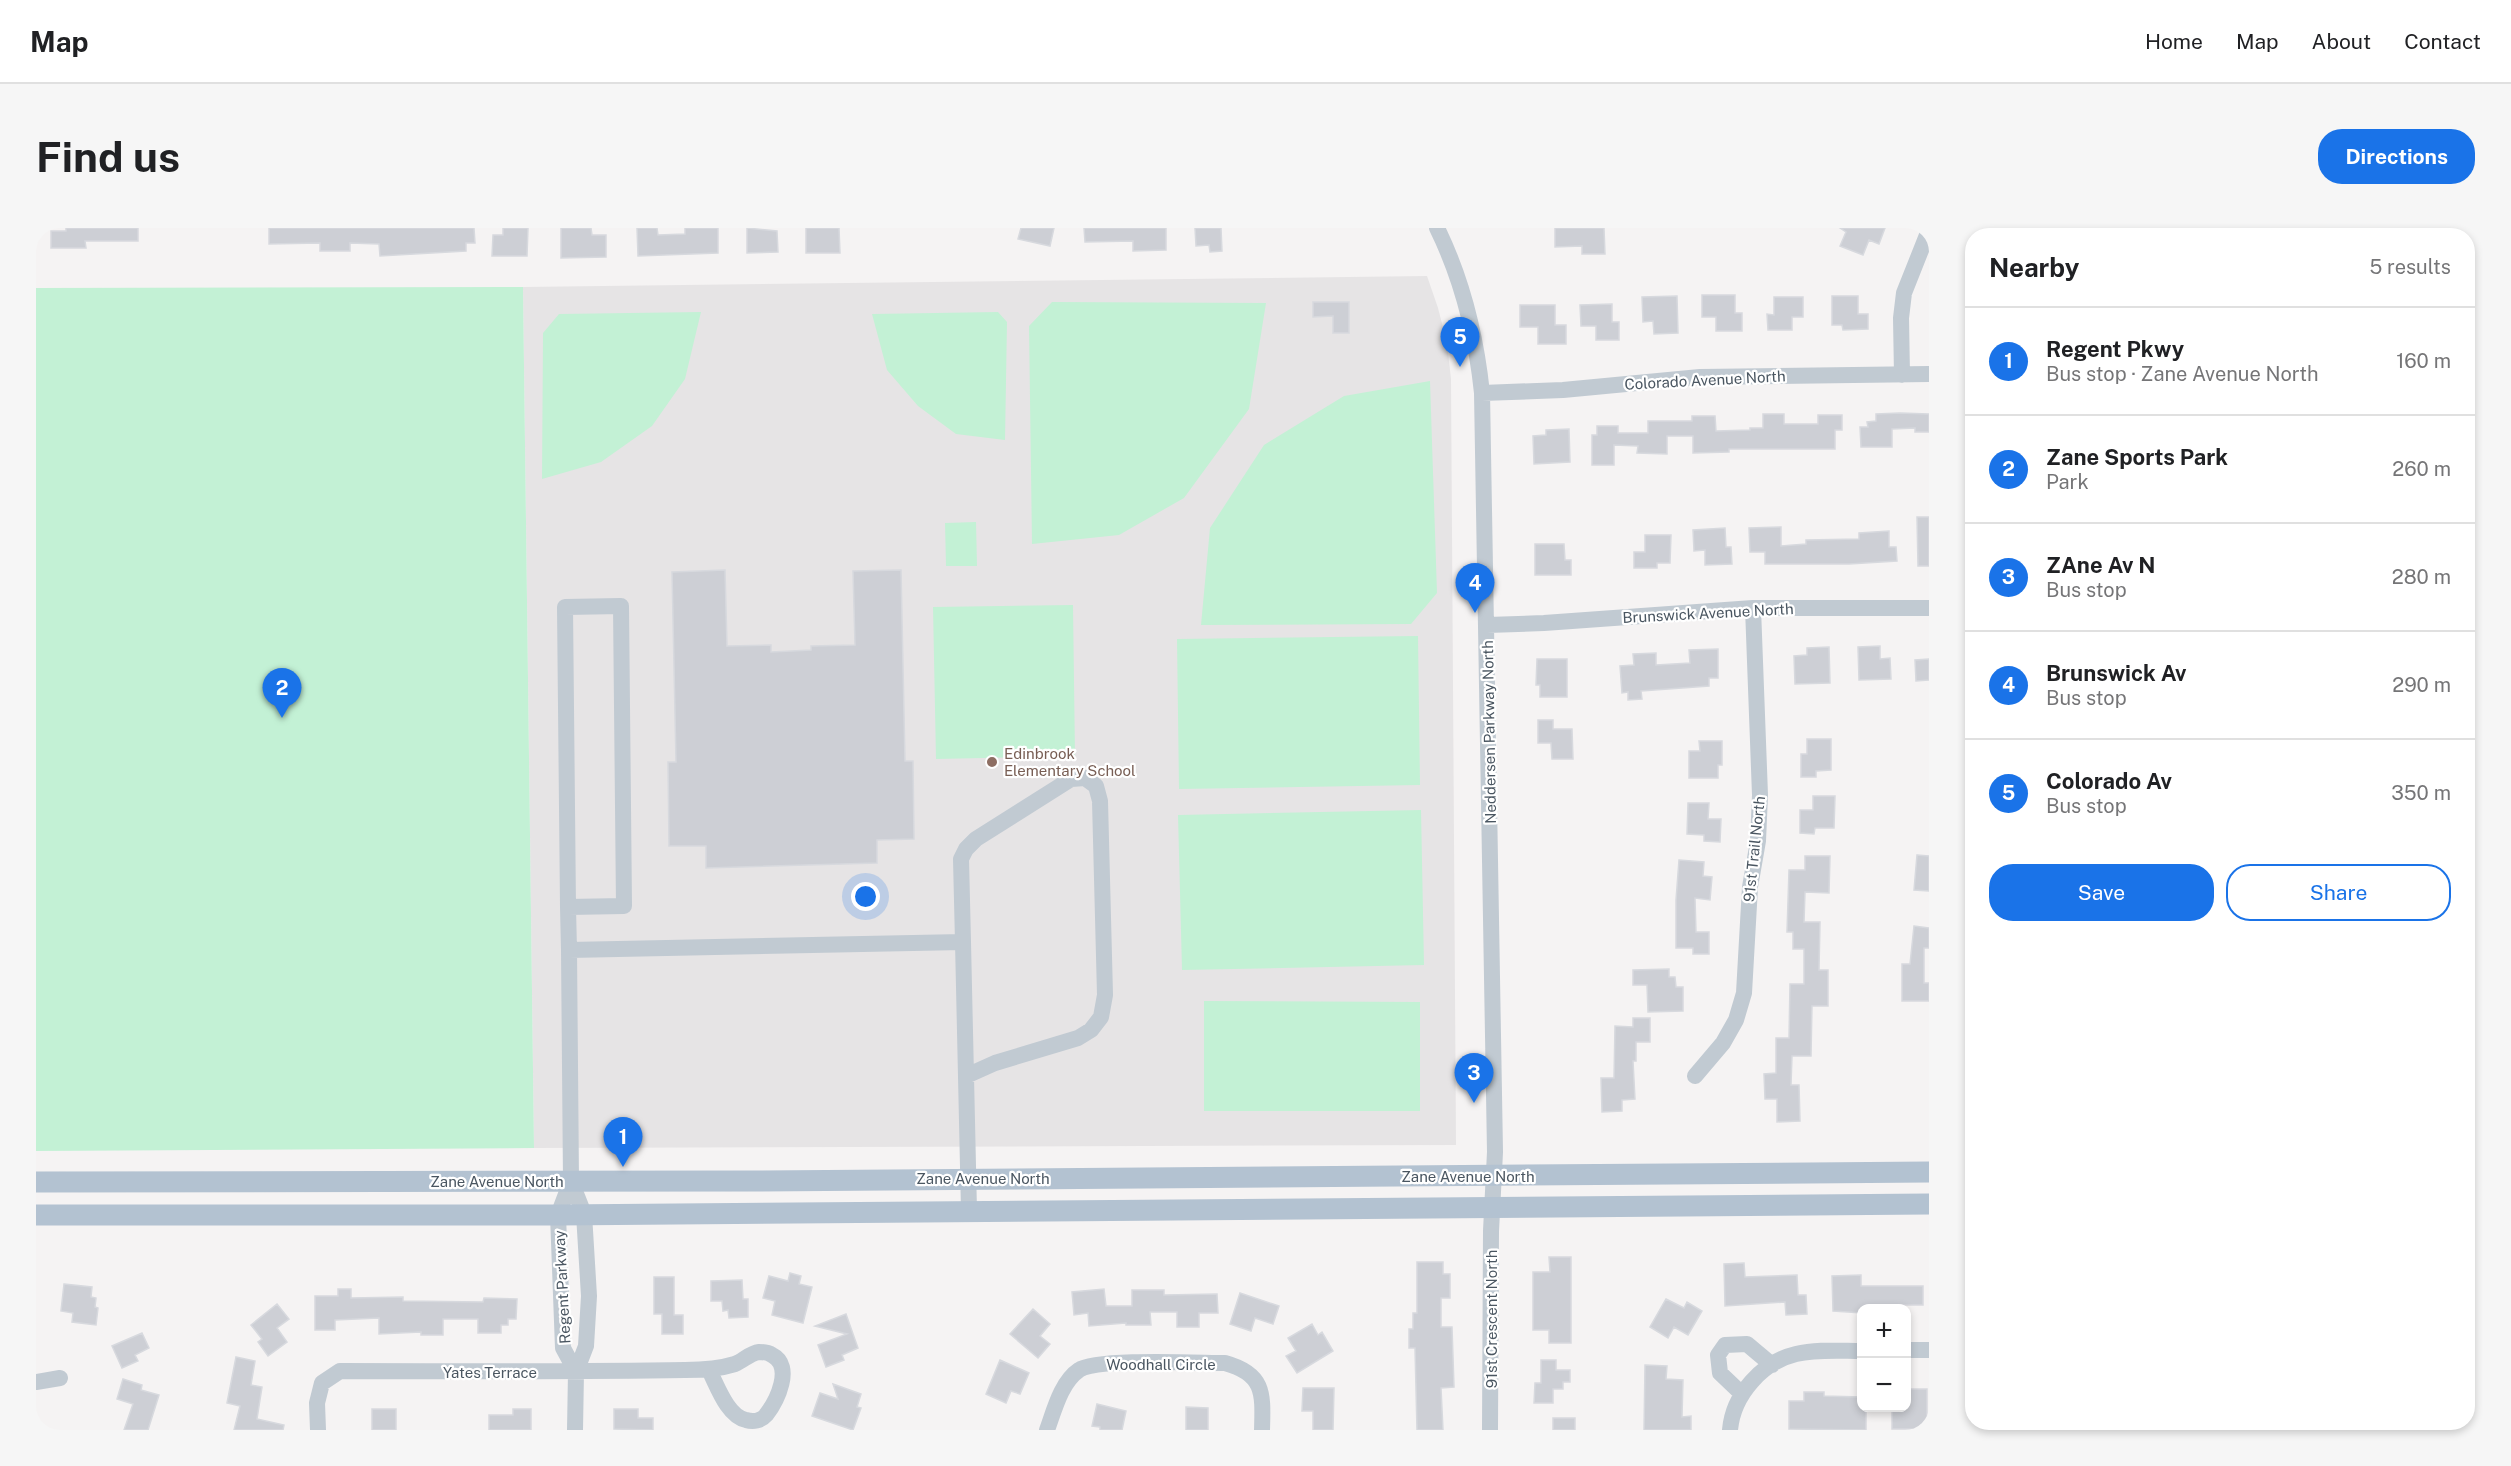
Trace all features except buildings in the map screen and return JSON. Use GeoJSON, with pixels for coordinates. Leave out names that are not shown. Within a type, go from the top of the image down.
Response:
{"type":"FeatureCollection","features":[{"type":"Feature","properties":{"kind":"main road","name":"Zane Avenue North"},"geometry":{"type":"LineString","coordinates":[[36,1182],[571,1181],[1929,1172]]}},
{"type":"Feature","properties":{"kind":"main road","name":"Zane Avenue North"},"geometry":{"type":"LineString","coordinates":[[36,1215],[558,1215],[1929,1204]]}},
{"type":"Feature","properties":{"kind":"street","name":"Neddersen Parkway North"},"geometry":{"type":"LineString","coordinates":[[1437,228],[1469,312],[1475,336],[1482,393],[1495,1176],[1493,1207]]}},
{"type":"Feature","properties":{"kind":"street"},"geometry":{"type":"LineString","coordinates":[[1902,375],[1901,318],[1904,293],[1929,230]]}},
{"type":"Feature","properties":{"kind":"street","name":"Colorado Avenue North"},"geometry":{"type":"LineString","coordinates":[[1482,393],[1563,390],[1700,377],[1929,374]]}},
{"type":"Feature","properties":{"kind":"street"},"geometry":{"type":"LineString","coordinates":[[568,907],[624,906],[621,606],[565,607],[568,907],[569,950],[571,1181]]}},
{"type":"Feature","properties":{"kind":"street","name":"Brunswick Avenue North"},"geometry":{"type":"LineString","coordinates":[[1487,625],[1753,608],[1929,608]]}},
{"type":"Feature","properties":{"kind":"street","name":"91st Trail North"},"geometry":{"type":"LineString","coordinates":[[1695,1076],[1723,1043],[1736,1020],[1744,993],[1750,886],[1758,841],[1760,795],[1753,608]]}},
{"type":"Feature","properties":{"kind":"street"},"geometry":{"type":"LineString","coordinates":[[966,1076],[995,1063],[1078,1038],[1091,1030],[1101,1017],[1105,984],[1100,801],[1096,786],[1085,778],[1071,779],[976,839],[966,849],[961,860],[969,1211]]}},
{"type":"Feature","properties":{"kind":"street"},"geometry":{"type":"LineString","coordinates":[[569,950],[963,942]]}},
{"type":"Feature","properties":{"kind":"street","name":"Regent Parkway"},"geometry":{"type":"LineString","coordinates":[[571,1181],[584,1214],[589,1296],[586,1346],[576,1372],[575,1430]]}},
{"type":"Feature","properties":{"kind":"street","name":"Regent Parkway"},"geometry":{"type":"LineString","coordinates":[[571,1181],[558,1215],[563,1348],[576,1372]]}},
{"type":"Feature","properties":{"kind":"street","name":"91st Crescent North"},"geometry":{"type":"LineString","coordinates":[[1490,1430],[1493,1207]]}},
{"type":"Feature","properties":{"kind":"street"},"geometry":{"type":"LineString","coordinates":[[1742,1394],[1720,1373],[1718,1355],[1725,1345],[1747,1344],[1772,1365]]}},
{"type":"Feature","properties":{"kind":"street"},"geometry":{"type":"LineString","coordinates":[[1911,1350],[1929,1350]]}},
{"type":"Feature","properties":{"kind":"street"},"geometry":{"type":"LineString","coordinates":[[1730,1430],[1735,1408],[1742,1394],[1753,1379],[1772,1365],[1795,1354],[1819,1351],[1857,1351]]}},
{"type":"Feature","properties":{"kind":"street","name":"Yates Terrace"},"geometry":{"type":"LineString","coordinates":[[318,1430],[317,1403],[322,1383],[340,1371],[709,1370],[737,1364],[759,1352],[770,1353],[779,1359],[783,1370],[782,1381],[771,1409],[763,1419],[752,1422],[741,1419],[733,1411],[722,1396],[709,1370]]}},
{"type":"Feature","properties":{"kind":"street","name":"Woodhall Circle"},"geometry":{"type":"LineString","coordinates":[[1047,1430],[1064,1388],[1079,1369],[1090,1365],[1113,1363],[1225,1364],[1240,1367],[1253,1376],[1261,1388],[1262,1430]]}},
{"type":"Feature","properties":{"kind":"street"},"geometry":{"type":"LineString","coordinates":[[36,1382],[60,1378]]}},
{"type":"Feature","properties":{"kind":"shaded area","name":"Edinbrook Elementary School"},"geometry":{"type":"Polygon","coordinates":[[[1427,276],[1447,343],[1451,379],[1456,1145],[534,1148],[523,287],[1427,276]]]}},
{"type":"Feature","properties":{"kind":"green space"},"geometry":{"type":"Polygon","coordinates":[[[523,287],[534,1148],[36,1151],[36,288],[523,287]]]}},
{"type":"Feature","properties":{"kind":"green space"},"geometry":{"type":"Polygon","coordinates":[[[1052,302],[1266,303],[1249,409],[1184,498],[1119,535],[1032,544],[1029,326],[1052,302]]]}},
{"type":"Feature","properties":{"kind":"green space"},"geometry":{"type":"Polygon","coordinates":[[[701,312],[685,379],[652,426],[601,462],[542,479],[543,333],[559,314],[701,312]]]}},
{"type":"Feature","properties":{"kind":"green space"},"geometry":{"type":"Polygon","coordinates":[[[998,312],[1007,322],[1005,440],[956,434],[918,406],[887,370],[872,314],[998,312]]]}},
{"type":"Feature","properties":{"kind":"green space"},"geometry":{"type":"Polygon","coordinates":[[[1430,381],[1437,593],[1411,624],[1201,625],[1210,528],[1264,445],[1344,396],[1430,381]]]}},
{"type":"Feature","properties":{"kind":"green space"},"geometry":{"type":"Polygon","coordinates":[[[976,522],[977,566],[946,566],[945,523],[976,522]]]}},
{"type":"Feature","properties":{"kind":"green space"},"geometry":{"type":"Polygon","coordinates":[[[1073,605],[1075,756],[936,759],[933,607],[1073,605]]]}},
{"type":"Feature","properties":{"kind":"green space"},"geometry":{"type":"Polygon","coordinates":[[[1418,636],[1420,785],[1179,789],[1177,639],[1418,636]]]}},
{"type":"Feature","properties":{"kind":"green space"},"geometry":{"type":"Polygon","coordinates":[[[1421,810],[1424,965],[1182,970],[1178,815],[1421,810]]]}},
{"type":"Feature","properties":{"kind":"green space"},"geometry":{"type":"Polygon","coordinates":[[[1204,1001],[1420,1002],[1420,1111],[1204,1111],[1204,1001]]]}},
{"type":"Feature","properties":{"kind":"place","name":"Colorado Av"},"geometry":{"type":"Point","coordinates":[1460,367]}},
{"type":"Feature","properties":{"kind":"place","name":"Brunswick Av"},"geometry":{"type":"Point","coordinates":[1475,613]}},
{"type":"Feature","properties":{"kind":"place","name":"Zane Sports Park"},"geometry":{"type":"Point","coordinates":[282,718]}},
{"type":"Feature","properties":{"kind":"place","name":"Edinbrook Elementary School"},"geometry":{"type":"Point","coordinates":[992,762]}},
{"type":"Feature","properties":{"kind":"place","name":"ZAne Av N"},"geometry":{"type":"Point","coordinates":[1474,1103]}},
{"type":"Feature","properties":{"kind":"place","name":"Regent Pkwy"},"geometry":{"type":"Point","coordinates":[623,1167]}}]}
